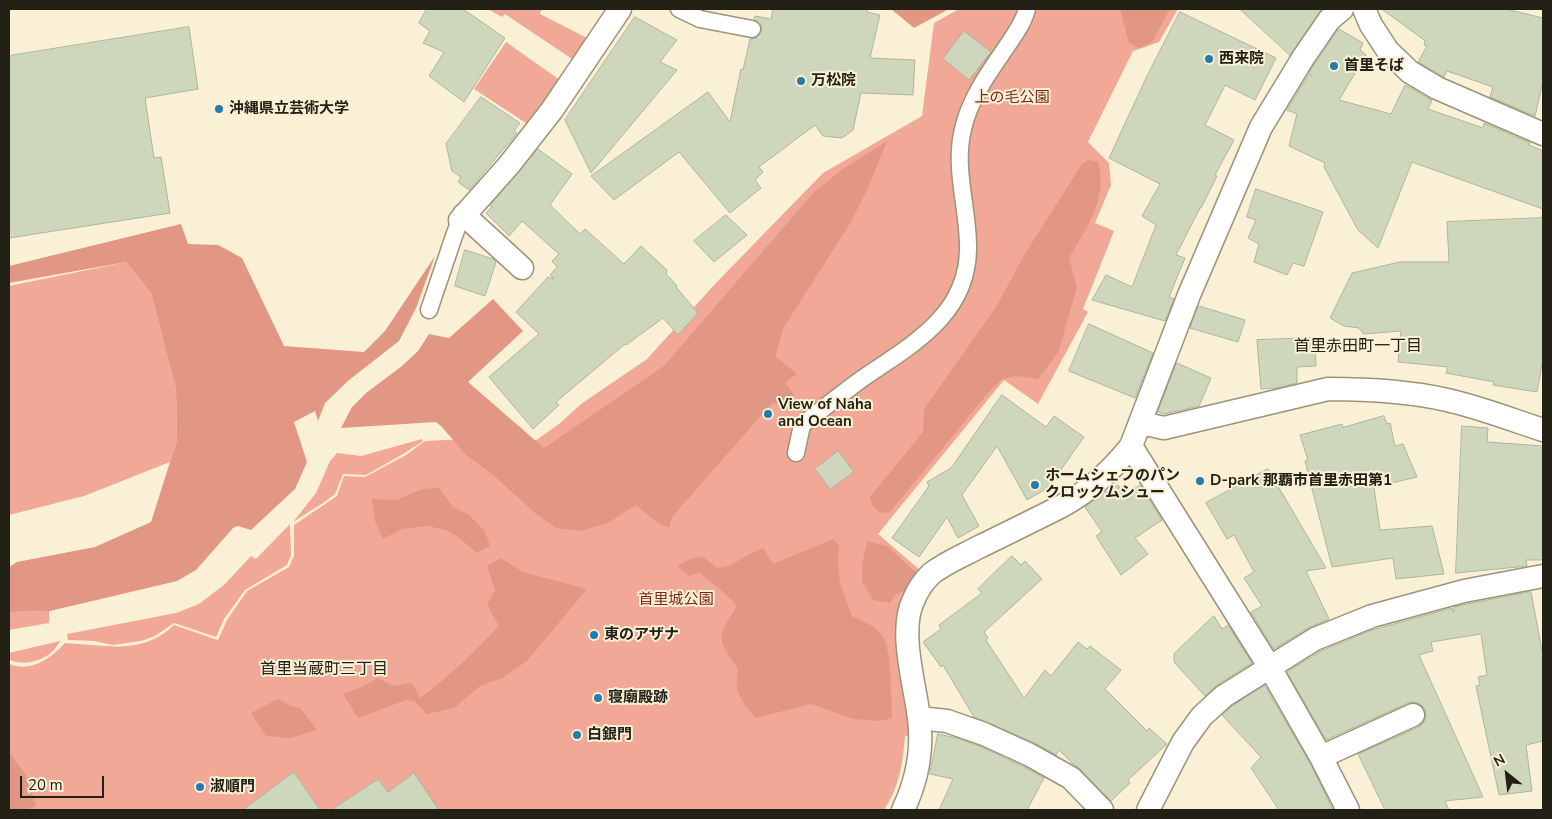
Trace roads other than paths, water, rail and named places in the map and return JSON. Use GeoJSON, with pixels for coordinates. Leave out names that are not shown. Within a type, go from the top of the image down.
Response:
{"type":"FeatureCollection","features":[{"type":"Feature","properties":{"kind":"street"},"geometry":{"type":"LineString","coordinates":[[429,310],[462,218],[509,165],[552,110],[620,9]]}},
{"type":"Feature","properties":{"kind":"street"},"geometry":{"type":"LineString","coordinates":[[679,9],[700,20],[752,29]]}},
{"type":"Feature","properties":{"kind":"street"},"geometry":{"type":"LineString","coordinates":[[796,453],[802,425],[918,341],[949,308],[961,286],[967,265],[968,249],[960,155],[963,129],[971,106],[990,72],[1018,30],[1027,9]]}},
{"type":"Feature","properties":{"kind":"street"},"geometry":{"type":"LineString","coordinates":[[903,810],[911,793],[918,769],[919,718],[907,627],[908,611],[921,585],[942,566],[1064,504],[1092,485],[1117,464],[1131,446],[1189,295],[1261,127],[1303,58],[1329,20],[1342,9]]}},
{"type":"Feature","properties":{"kind":"street"},"geometry":{"type":"LineString","coordinates":[[1364,9],[1371,25],[1388,51],[1410,72],[1437,88],[1543,134]]}},
{"type":"Feature","properties":{"kind":"street"},"geometry":{"type":"LineString","coordinates":[[462,218],[522,268]]}},
{"type":"Feature","properties":{"kind":"street"},"geometry":{"type":"LineString","coordinates":[[1140,424],[1164,428],[1328,389],[1348,389],[1393,391],[1448,400],[1543,430]]}},
{"type":"Feature","properties":{"kind":"street"},"geometry":{"type":"LineString","coordinates":[[1131,446],[1269,666],[1348,810]]}},
{"type":"Feature","properties":{"kind":"street"},"geometry":{"type":"LineString","coordinates":[[1148,810],[1184,742],[1202,716],[1224,696],[1269,666],[1315,639],[1372,616],[1464,591],[1543,576]]}},
{"type":"Feature","properties":{"kind":"street"},"geometry":{"type":"LineString","coordinates":[[1321,758],[1413,715]]}},
{"type":"Feature","properties":{"kind":"street"},"geometry":{"type":"LineString","coordinates":[[919,718],[946,720],[984,734],[1030,755],[1071,778],[1102,810]]}},
{"type":"Feature","properties":{"kind":"place","name":"西来院"},"geometry":{"type":"Point","coordinates":[1209,59]}},
{"type":"Feature","properties":{"kind":"place","name":"首里そば"},"geometry":{"type":"Point","coordinates":[1334,66]}},
{"type":"Feature","properties":{"kind":"place","name":"万松院"},"geometry":{"type":"Point","coordinates":[801,81]}},
{"type":"Feature","properties":{"kind":"place","name":"沖縄県立芸術大学"},"geometry":{"type":"Point","coordinates":[219,109]}},
{"type":"Feature","properties":{"kind":"place","name":"View of Naha and Ocean"},"geometry":{"type":"Point","coordinates":[768,414]}},
{"type":"Feature","properties":{"kind":"place","name":"D-park 那覇市首里赤田第1"},"geometry":{"type":"Point","coordinates":[1200,481]}},
{"type":"Feature","properties":{"kind":"place","name":"ホームシェフのパン クロックムシュー"},"geometry":{"type":"Point","coordinates":[1035,485]}},
{"type":"Feature","properties":{"kind":"place","name":"東のアザナ"},"geometry":{"type":"Point","coordinates":[594,635]}},
{"type":"Feature","properties":{"kind":"place","name":"寝廟殿跡"},"geometry":{"type":"Point","coordinates":[598,698]}},
{"type":"Feature","properties":{"kind":"place","name":"白銀門"},"geometry":{"type":"Point","coordinates":[577,735]}},
{"type":"Feature","properties":{"kind":"place","name":"淑順門"},"geometry":{"type":"Point","coordinates":[200,787]}},
{"type":"Feature","properties":{"kind":"district","name":"首里赤田町一丁目"},"geometry":{"type":"Point","coordinates":[1358,347]}},
{"type":"Feature","properties":{"kind":"district","name":"首里当蔵町三丁目"},"geometry":{"type":"Point","coordinates":[324,670]}},
{"type":"Feature","properties":{"kind":"park label","name":"上の毛公園"},"geometry":{"type":"Point","coordinates":[1012,98]}},
{"type":"Feature","properties":{"kind":"park label","name":"首里城公園"},"geometry":{"type":"Point","coordinates":[676,600]}}]}
